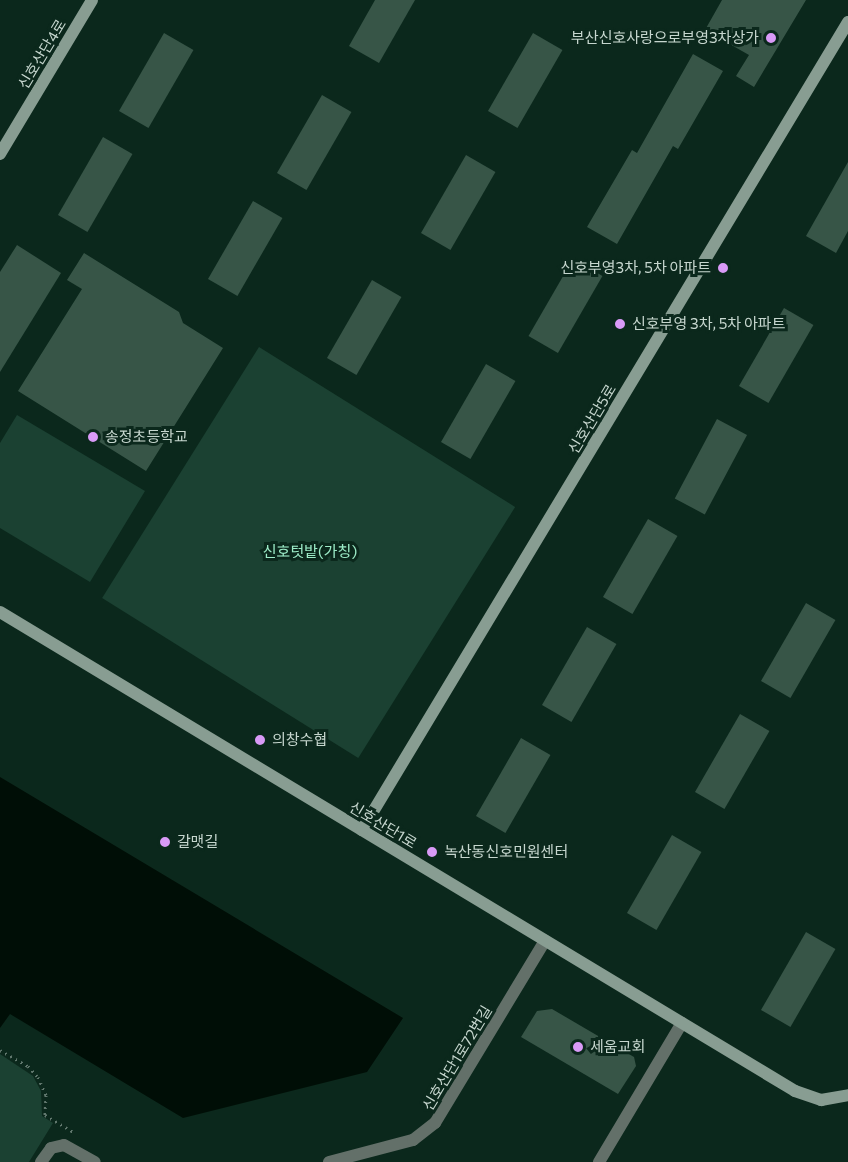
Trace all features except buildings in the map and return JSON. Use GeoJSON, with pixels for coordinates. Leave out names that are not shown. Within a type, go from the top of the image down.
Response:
{"type":"FeatureCollection","features":[{"type":"Feature","properties":{"kind":"main road","name":"신호산단4로"},"geometry":{"type":"LineString","coordinates":[[0,154],[92,0]]}},
{"type":"Feature","properties":{"kind":"main road","name":"신호산단5로"},"geometry":{"type":"LineString","coordinates":[[363,831],[848,22]]}},
{"type":"Feature","properties":{"kind":"main road","name":"신호산단1로"},"geometry":{"type":"LineString","coordinates":[[0,612],[803,1095],[832,1101],[848,1095]]}},
{"type":"Feature","properties":{"kind":"street","name":"신호산단1로72번길"},"geometry":{"type":"LineString","coordinates":[[329,1162],[413,1140],[435,1123],[545,940]]}},
{"type":"Feature","properties":{"kind":"street"},"geometry":{"type":"LineString","coordinates":[[599,1162],[682,1023]]}},
{"type":"Feature","properties":{"kind":"street"},"geometry":{"type":"LineString","coordinates":[[41,1162],[51,1148],[64,1145],[95,1162]]}},
{"type":"Feature","properties":{"kind":"path"},"geometry":{"type":"LineString","coordinates":[[0,1050],[28,1066],[38,1077],[46,1095],[45,1115],[83,1138]]}},
{"type":"Feature","properties":{"kind":"green space","name":"신호텃밭(가칭)"},"geometry":{"type":"Polygon","coordinates":[[[259,347],[515,507],[358,758],[102,598],[259,347]]]}},
{"type":"Feature","properties":{"kind":"green space"},"geometry":{"type":"Polygon","coordinates":[[[17,415],[145,491],[90,582],[0,528],[0,443],[17,415]]]}},
{"type":"Feature","properties":{"kind":"green space"},"geometry":{"type":"Polygon","coordinates":[[[0,1054],[33,1076],[41,1091],[42,1116],[53,1123],[29,1162],[0,1162],[0,1054]]]}},
{"type":"Feature","properties":{"kind":"shaded area"},"geometry":{"type":"Polygon","coordinates":[[[0,777],[403,1018],[367,1072],[183,1118],[10,1014],[0,1028],[0,777]]]}},
{"type":"Feature","properties":{"kind":"place","name":"부산신호사랑으로부영3차상가"},"geometry":{"type":"Point","coordinates":[771,38]}},
{"type":"Feature","properties":{"kind":"place","name":"신호부영3차, 5차 아파트"},"geometry":{"type":"Point","coordinates":[723,268]}},
{"type":"Feature","properties":{"kind":"place","name":"신호부영 3차, 5차 아파트"},"geometry":{"type":"Point","coordinates":[620,324]}},
{"type":"Feature","properties":{"kind":"place","name":"송정초등학교"},"geometry":{"type":"Point","coordinates":[93,437]}},
{"type":"Feature","properties":{"kind":"place","name":"의창수협"},"geometry":{"type":"Point","coordinates":[260,740]}},
{"type":"Feature","properties":{"kind":"place","name":"갈맷길"},"geometry":{"type":"Point","coordinates":[165,842]}},
{"type":"Feature","properties":{"kind":"place","name":"녹산동신호민원센터"},"geometry":{"type":"Point","coordinates":[432,852]}},
{"type":"Feature","properties":{"kind":"place","name":"세움교회"},"geometry":{"type":"Point","coordinates":[578,1047]}}]}
